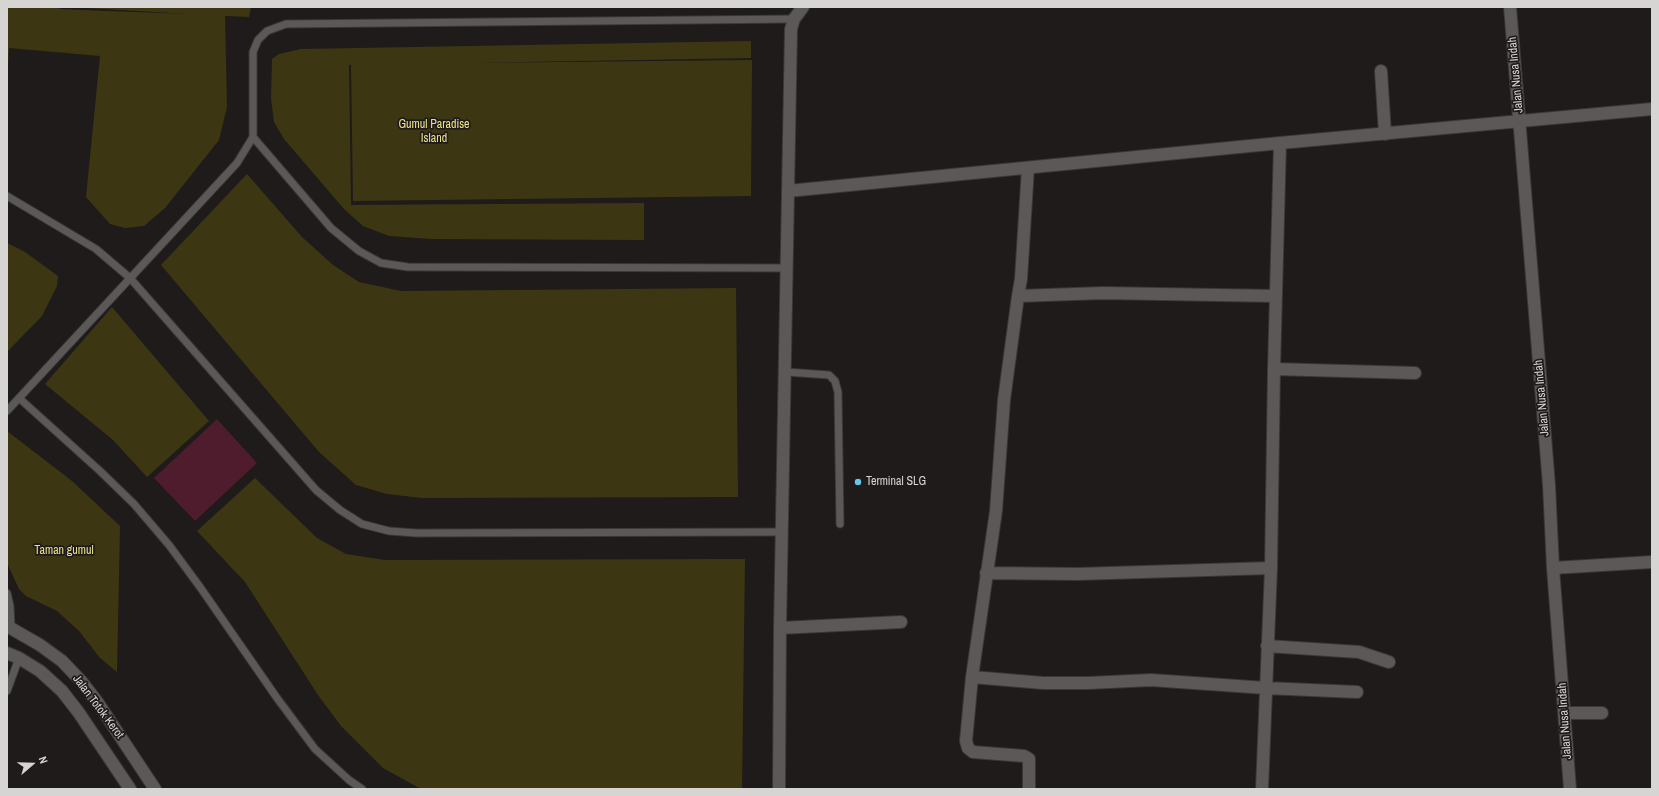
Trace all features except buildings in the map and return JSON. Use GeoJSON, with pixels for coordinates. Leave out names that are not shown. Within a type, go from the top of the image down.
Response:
{"type":"FeatureCollection","features":[{"type":"Feature","properties":{"kind":"street"},"geometry":{"type":"LineString","coordinates":[[779,789],[780,628],[786,372],[791,29],[794,19],[803,7]]}},
{"type":"Feature","properties":{"kind":"street","name":"Jalan Nusa Indah"},"geometry":{"type":"LineString","coordinates":[[1510,7],[1549,485],[1553,568],[1570,789]]}},
{"type":"Feature","properties":{"kind":"street"},"geometry":{"type":"LineString","coordinates":[[1381,71],[1385,134]]}},
{"type":"Feature","properties":{"kind":"street"},"geometry":{"type":"LineString","coordinates":[[788,191],[1280,143],[1652,109]]}},
{"type":"Feature","properties":{"kind":"street"},"geometry":{"type":"LineString","coordinates":[[1262,789],[1270,568],[1280,143]]}},
{"type":"Feature","properties":{"kind":"street"},"geometry":{"type":"LineString","coordinates":[[1028,168],[1021,279],[1004,400],[996,511],[972,677],[966,741],[968,748],[973,752],[1024,756],[1029,759],[1029,789]]}},
{"type":"Feature","properties":{"kind":"street"},"geometry":{"type":"LineString","coordinates":[[1018,296],[1103,293],[1276,296]]}},
{"type":"Feature","properties":{"kind":"street"},"geometry":{"type":"LineString","coordinates":[[1274,370],[1415,373]]}},
{"type":"Feature","properties":{"kind":"street"},"geometry":{"type":"LineString","coordinates":[[1553,568],[1652,562]]}},
{"type":"Feature","properties":{"kind":"street"},"geometry":{"type":"LineString","coordinates":[[986,573],[1078,574],[1270,568]]}},
{"type":"Feature","properties":{"kind":"street"},"geometry":{"type":"LineString","coordinates":[[780,628],[901,622]]}},
{"type":"Feature","properties":{"kind":"street","name":"Jalan Totok Kerot"},"geometry":{"type":"LineString","coordinates":[[9,627],[62,661],[81,681],[98,703],[155,789]]}},
{"type":"Feature","properties":{"kind":"street"},"geometry":{"type":"LineString","coordinates":[[1267,646],[1360,652],[1389,662]]}},
{"type":"Feature","properties":{"kind":"street","name":"Jalan Totok Kerot"},"geometry":{"type":"LineString","coordinates":[[7,653],[19,658],[40,671],[62,691],[79,713],[130,789]]}},
{"type":"Feature","properties":{"kind":"street"},"geometry":{"type":"LineString","coordinates":[[972,677],[1043,683],[1088,683],[1151,680],[1266,688],[1357,692]]}},
{"type":"Feature","properties":{"kind":"street"},"geometry":{"type":"LineString","coordinates":[[1565,713],[1602,713]]}},
{"type":"Feature","properties":{"kind":"lane"},"geometry":{"type":"LineString","coordinates":[[7,411],[237,163],[253,137],[253,52],[258,40],[267,30],[286,24],[794,19]]}},
{"type":"Feature","properties":{"kind":"lane"},"geometry":{"type":"LineString","coordinates":[[253,137],[331,228],[359,251],[381,263],[408,267],[787,268]]}},
{"type":"Feature","properties":{"kind":"lane"},"geometry":{"type":"LineString","coordinates":[[7,196],[96,249],[130,278],[316,490],[340,510],[362,524],[389,531],[416,533],[782,532]]}},
{"type":"Feature","properties":{"kind":"lane"},"geometry":{"type":"LineString","coordinates":[[786,372],[829,375],[834,381],[838,392],[840,524]]}},
{"type":"Feature","properties":{"kind":"lane"},"geometry":{"type":"LineString","coordinates":[[20,398],[134,504],[183,563],[277,698],[315,749],[349,780],[362,789]]}},
{"type":"Feature","properties":{"kind":"lane"},"geometry":{"type":"LineString","coordinates":[[7,593],[10,606],[9,627]]}},
{"type":"Feature","properties":{"kind":"lane"},"geometry":{"type":"LineString","coordinates":[[7,691],[19,658]]}},
{"type":"Feature","properties":{"kind":"green space"},"geometry":{"type":"Polygon","coordinates":[[[7,7],[58,7],[60,9],[190,14],[69,7],[251,7],[249,17],[225,16],[227,107],[219,140],[165,208],[144,226],[125,228],[110,224],[86,197],[100,56],[9,48],[7,84],[7,7]]]}},
{"type":"Feature","properties":{"kind":"green space","name":"Gumul Paradise Island"},"geometry":{"type":"Polygon","coordinates":[[[751,41],[751,58],[466,63],[752,60],[751,196],[353,201],[351,65],[349,65],[351,205],[644,203],[644,240],[431,239],[389,236],[363,226],[344,209],[284,139],[274,122],[271,98],[272,59],[279,54],[301,49],[751,41]]]}},
{"type":"Feature","properties":{"kind":"green space"},"geometry":{"type":"Polygon","coordinates":[[[247,174],[302,237],[333,265],[359,282],[401,291],[736,288],[738,497],[422,498],[387,494],[356,485],[319,452],[161,265],[247,174]]]}},
{"type":"Feature","properties":{"kind":"green space"},"geometry":{"type":"Polygon","coordinates":[[[7,243],[25,252],[58,276],[57,286],[42,316],[7,352],[7,243]]]}},
{"type":"Feature","properties":{"kind":"green space"},"geometry":{"type":"Polygon","coordinates":[[[112,307],[209,421],[147,477],[113,440],[45,384],[112,307]]]}},
{"type":"Feature","properties":{"kind":"green space","name":"Taman gumul"},"geometry":{"type":"Polygon","coordinates":[[[7,431],[72,481],[120,526],[117,672],[100,658],[79,631],[57,611],[26,596],[19,589],[7,563],[7,431]]]}},
{"type":"Feature","properties":{"kind":"green space"},"geometry":{"type":"Polygon","coordinates":[[[255,478],[317,538],[346,554],[385,560],[745,559],[742,789],[421,789],[383,768],[341,726],[318,695],[245,582],[197,531],[255,478]]]}},
{"type":"Feature","properties":{"kind":"place","name":"Terminal SLG"},"geometry":{"type":"Point","coordinates":[858,482]}}]}
